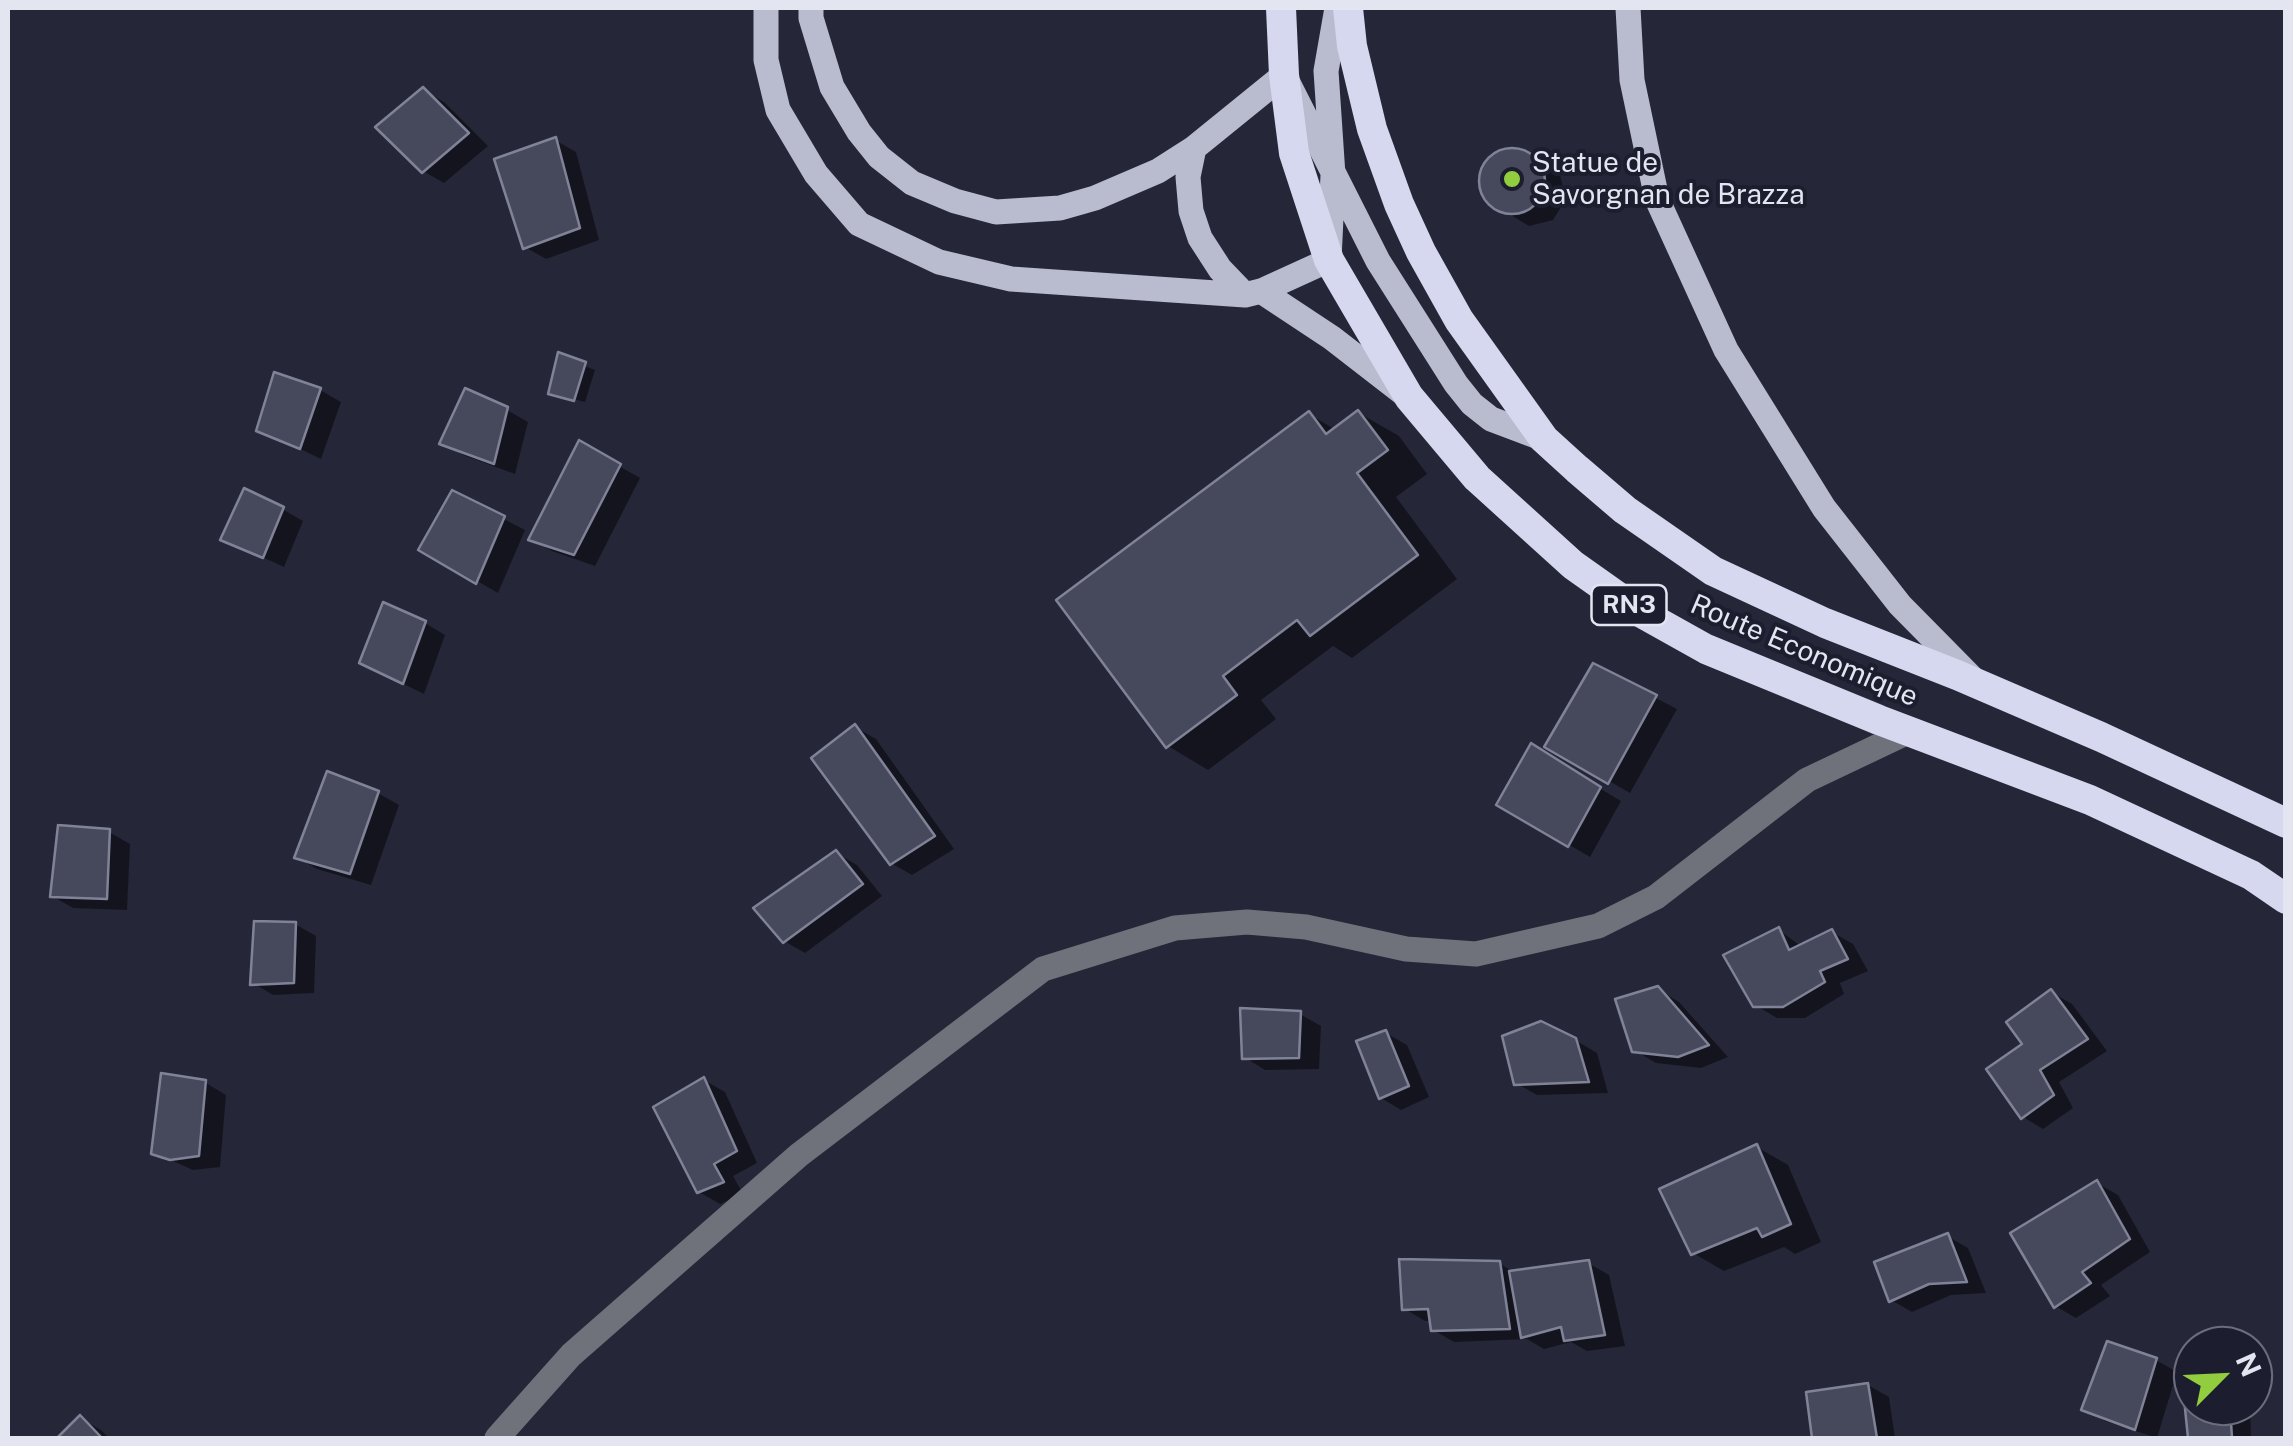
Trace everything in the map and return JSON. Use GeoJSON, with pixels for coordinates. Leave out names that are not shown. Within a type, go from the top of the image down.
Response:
{"type":"FeatureCollection","features":[{"type":"Feature","properties":{"kind":"highway","name":"Route Economique"},"geometry":{"type":"LineString","coordinates":[[1281,8],[1294,153],[1329,260],[1409,397],[1477,478],[1573,565],[1638,611],[1706,648],[1908,732],[2090,800],[2251,875],[2286,898]]}},
{"type":"Feature","properties":{"kind":"highway","name":"Route Economique"},"geometry":{"type":"LineString","coordinates":[[1348,8],[1352,46],[1372,128],[1399,204],[1459,320],[1544,439],[1625,510],[1713,571],[1824,624],[1979,684],[2241,800],[2286,824]]}},
{"type":"Feature","properties":{"kind":"main road"},"geometry":{"type":"LineString","coordinates":[[766,8],[766,60],[778,110],[816,174],[859,224],[939,262],[1011,278],[1253,293],[1329,260],[1333,175],[1326,71],[1337,8]]}},
{"type":"Feature","properties":{"kind":"main road"},"geometry":{"type":"LineString","coordinates":[[811,8],[832,87],[879,157],[912,183],[996,212],[1060,208],[1096,198],[1158,171],[1194,148],[1284,75],[1378,262],[1456,384],[1491,419],[1544,439]]}},
{"type":"Feature","properties":{"kind":"main road"},"geometry":{"type":"LineString","coordinates":[[1628,8],[1632,80],[1657,199],[1726,350],[1824,508],[1900,605],[1979,684]]}},
{"type":"Feature","properties":{"kind":"main road"},"geometry":{"type":"LineString","coordinates":[[1194,148],[1188,177],[1191,210],[1200,238],[1220,268],[1253,293],[1332,338],[1409,397]]}},
{"type":"Feature","properties":{"kind":"street"},"geometry":{"type":"LineString","coordinates":[[497,1438],[571,1354],[799,1155],[1043,969],[1175,928],[1246,922],[1306,927],[1406,949],[1476,954],[1598,926],[1656,897],[1807,780],[1908,732]]}},
{"type":"Feature","properties":{"kind":"building"},"geometry":{"type":"Polygon","coordinates":[[[423,87],[469,133],[422,173],[375,127],[423,87]]]}},
{"type":"Feature","properties":{"kind":"building"},"geometry":{"type":"Polygon","coordinates":[[[556,137],[580,228],[523,249],[494,159],[556,137]]]}},
{"type":"Feature","properties":{"kind":"building"},"geometry":{"type":"Polygon","coordinates":[[[1512,148],[1525,150],[1535,158],[1543,168],[1543,194],[1535,204],[1525,212],[1512,214],[1499,212],[1489,204],[1481,194],[1479,181],[1481,168],[1489,158],[1499,150],[1512,148]]]}},
{"type":"Feature","properties":{"kind":"building"},"geometry":{"type":"Polygon","coordinates":[[[558,352],[586,362],[574,401],[548,394],[558,352]]]}},
{"type":"Feature","properties":{"kind":"building"},"geometry":{"type":"Polygon","coordinates":[[[274,372],[321,388],[300,449],[256,431],[274,372]]]}},
{"type":"Feature","properties":{"kind":"building"},"geometry":{"type":"Polygon","coordinates":[[[465,388],[508,407],[494,464],[439,444],[465,388]]]}},
{"type":"Feature","properties":{"kind":"building"},"geometry":{"type":"Polygon","coordinates":[[[1358,410],[1388,450],[1357,473],[1418,555],[1310,636],[1297,620],[1223,676],[1237,695],[1166,748],[1056,600],[1309,411],[1326,434],[1358,410]]]}},
{"type":"Feature","properties":{"kind":"building"},"geometry":{"type":"Polygon","coordinates":[[[579,440],[621,464],[574,555],[528,540],[579,440]]]}},
{"type":"Feature","properties":{"kind":"building"},"geometry":{"type":"Polygon","coordinates":[[[244,488],[284,507],[263,558],[220,540],[244,488]]]}},
{"type":"Feature","properties":{"kind":"building"},"geometry":{"type":"Polygon","coordinates":[[[452,490],[505,516],[476,584],[418,550],[452,490]]]}},
{"type":"Feature","properties":{"kind":"building"},"geometry":{"type":"Polygon","coordinates":[[[383,602],[426,621],[403,684],[359,663],[383,602]]]}},
{"type":"Feature","properties":{"kind":"building"},"geometry":{"type":"Polygon","coordinates":[[[1593,663],[1657,695],[1608,784],[1544,747],[1593,663]]]}},
{"type":"Feature","properties":{"kind":"building"},"geometry":{"type":"Polygon","coordinates":[[[855,724],[935,836],[890,865],[811,758],[855,724]]]}},
{"type":"Feature","properties":{"kind":"building"},"geometry":{"type":"Polygon","coordinates":[[[1531,743],[1601,787],[1568,847],[1496,805],[1531,743]]]}},
{"type":"Feature","properties":{"kind":"building"},"geometry":{"type":"Polygon","coordinates":[[[327,771],[379,791],[350,874],[294,858],[327,771]]]}},
{"type":"Feature","properties":{"kind":"building"},"geometry":{"type":"Polygon","coordinates":[[[58,825],[110,829],[107,899],[50,897],[58,825]]]}},
{"type":"Feature","properties":{"kind":"building"},"geometry":{"type":"Polygon","coordinates":[[[836,850],[863,884],[783,943],[753,908],[836,850]]]}},
{"type":"Feature","properties":{"kind":"building"},"geometry":{"type":"Polygon","coordinates":[[[254,921],[296,922],[294,983],[250,985],[254,921]]]}},
{"type":"Feature","properties":{"kind":"building"},"geometry":{"type":"Polygon","coordinates":[[[1779,927],[1789,950],[1832,929],[1848,959],[1820,971],[1825,982],[1783,1007],[1753,1007],[1723,955],[1779,927]]]}},
{"type":"Feature","properties":{"kind":"building"},"geometry":{"type":"Polygon","coordinates":[[[1658,986],[1709,1045],[1678,1057],[1632,1052],[1615,999],[1658,986]]]}},
{"type":"Feature","properties":{"kind":"building"},"geometry":{"type":"Polygon","coordinates":[[[2051,989],[2088,1039],[2040,1070],[2054,1095],[2021,1119],[1986,1069],[2022,1044],[2006,1022],[2051,989]]]}},
{"type":"Feature","properties":{"kind":"building"},"geometry":{"type":"Polygon","coordinates":[[[1240,1008],[1301,1011],[1299,1058],[1242,1059],[1240,1008]]]}},
{"type":"Feature","properties":{"kind":"building"},"geometry":{"type":"Polygon","coordinates":[[[1541,1021],[1576,1038],[1589,1082],[1514,1085],[1502,1036],[1541,1021]]]}},
{"type":"Feature","properties":{"kind":"building"},"geometry":{"type":"Polygon","coordinates":[[[1386,1030],[1409,1086],[1379,1099],[1356,1041],[1386,1030]]]}},
{"type":"Feature","properties":{"kind":"building"},"geometry":{"type":"Polygon","coordinates":[[[161,1073],[206,1080],[199,1156],[170,1160],[151,1154],[161,1073]]]}},
{"type":"Feature","properties":{"kind":"building"},"geometry":{"type":"Polygon","coordinates":[[[704,1077],[737,1151],[714,1164],[724,1182],[697,1193],[653,1107],[704,1077]]]}},
{"type":"Feature","properties":{"kind":"building"},"geometry":{"type":"Polygon","coordinates":[[[1757,1144],[1791,1224],[1762,1237],[1757,1228],[1691,1255],[1659,1189],[1757,1144]]]}},
{"type":"Feature","properties":{"kind":"building"},"geometry":{"type":"Polygon","coordinates":[[[2097,1180],[2130,1239],[2082,1272],[2091,1283],[2054,1308],[2010,1233],[2097,1180]]]}},
{"type":"Feature","properties":{"kind":"building"},"geometry":{"type":"Polygon","coordinates":[[[1948,1233],[1967,1282],[1929,1284],[1889,1302],[1874,1262],[1948,1233]]]}},
{"type":"Feature","properties":{"kind":"building"},"geometry":{"type":"Polygon","coordinates":[[[1399,1259],[1500,1261],[1510,1329],[1431,1331],[1428,1309],[1402,1310],[1399,1259]]]}},
{"type":"Feature","properties":{"kind":"building"},"geometry":{"type":"Polygon","coordinates":[[[1589,1260],[1605,1335],[1564,1341],[1561,1327],[1521,1338],[1509,1271],[1589,1260]]]}},
{"type":"Feature","properties":{"kind":"building"},"geometry":{"type":"Polygon","coordinates":[[[2107,1341],[2157,1358],[2135,1430],[2081,1410],[2107,1341]]]}},
{"type":"Feature","properties":{"kind":"building"},"geometry":{"type":"Polygon","coordinates":[[[1868,1383],[1877,1438],[1812,1438],[1806,1392],[1868,1383]]]}},
{"type":"Feature","properties":{"kind":"building"},"geometry":{"type":"Polygon","coordinates":[[[80,1415],[102,1438],[57,1438],[80,1415]]]}},
{"type":"Feature","properties":{"kind":"building"},"geometry":{"type":"Polygon","coordinates":[[[2187,1426],[2231,1426],[2232,1438],[2188,1438],[2187,1426]]]}},
{"type":"Feature","properties":{"kind":"place","name":"Statue de Savorgnan de Brazza"},"geometry":{"type":"Point","coordinates":[1512,179]}}]}
